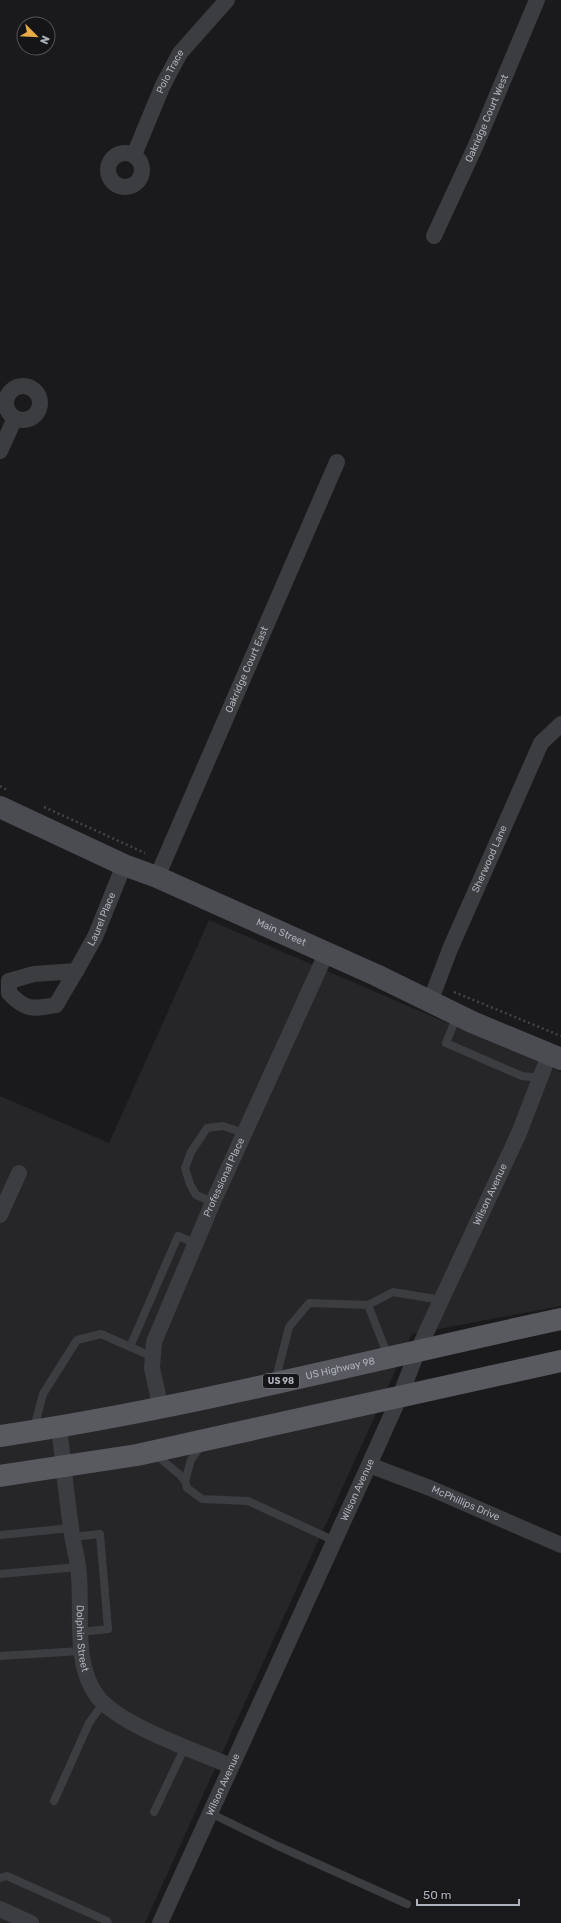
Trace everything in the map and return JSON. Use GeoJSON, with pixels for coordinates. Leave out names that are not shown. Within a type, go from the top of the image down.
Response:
{"type":"FeatureCollection","features":[{"type":"Feature","properties":{"kind":"main road","name":"Main Street"},"geometry":{"type":"LineString","coordinates":[[0,807],[124,865],[157,877],[458,1015],[555,1057]]}},
{"type":"Feature","properties":{"kind":"main road","name":"US Highway 98"},"geometry":{"type":"LineString","coordinates":[[0,1436],[162,1409],[388,1356],[561,1319]]}},
{"type":"Feature","properties":{"kind":"main road"},"geometry":{"type":"LineString","coordinates":[[0,1476],[64,1468],[151,1452],[561,1361]]}},
{"type":"Feature","properties":{"kind":"street","name":"Polo Trace"},"geometry":{"type":"LineString","coordinates":[[134,155],[163,85],[180,53],[227,0]]}},
{"type":"Feature","properties":{"kind":"street","name":"Oakridge Court West"},"geometry":{"type":"LineString","coordinates":[[434,236],[476,145],[536,0]]}},
{"type":"Feature","properties":{"kind":"street"},"geometry":{"type":"LineString","coordinates":[[0,451],[15,418]]}},
{"type":"Feature","properties":{"kind":"street","name":"Oakridge Court East"},"geometry":{"type":"LineString","coordinates":[[157,877],[337,462]]}},
{"type":"Feature","properties":{"kind":"street","name":"Sherwood Lane"},"geometry":{"type":"LineString","coordinates":[[430,1002],[450,949],[541,743],[561,724]]}},
{"type":"Feature","properties":{"kind":"street","name":"Laurel Place"},"geometry":{"type":"LineString","coordinates":[[76,971],[95,937],[124,865]]}},
{"type":"Feature","properties":{"kind":"street","name":"Professional Place"},"geometry":{"type":"LineString","coordinates":[[162,1409],[152,1368],[154,1342],[213,1202],[326,954]]}},
{"type":"Feature","properties":{"kind":"street","name":"Wilson Avenue"},"geometry":{"type":"LineString","coordinates":[[160,1923],[370,1465],[418,1350],[519,1133],[541,1078],[555,1057]]}},
{"type":"Feature","properties":{"kind":"street"},"geometry":{"type":"LineString","coordinates":[[0,1216],[19,1173]]}},
{"type":"Feature","properties":{"kind":"street","name":"Dolphin Street"},"geometry":{"type":"LineString","coordinates":[[59,1427],[72,1532],[78,1567],[81,1651],[89,1681],[98,1696],[124,1718],[161,1737],[231,1766]]}},
{"type":"Feature","properties":{"kind":"street","name":"McPhillips Drive"},"geometry":{"type":"LineString","coordinates":[[370,1465],[430,1488],[561,1545]]}},
{"type":"Feature","properties":{"kind":"street"},"geometry":{"type":"LineString","coordinates":[[0,1908],[31,1923]]}},
{"type":"Feature","properties":{"kind":"lane"},"geometry":{"type":"LineString","coordinates":[[458,1015],[446,1043],[522,1076],[541,1078]]}},
{"type":"Feature","properties":{"kind":"lane"},"geometry":{"type":"LineString","coordinates":[[213,1202],[196,1195],[190,1184],[185,1168],[191,1152],[207,1128],[223,1126],[244,1133]]}},
{"type":"Feature","properties":{"kind":"lane"},"geometry":{"type":"LineString","coordinates":[[130,1347],[178,1236],[195,1243]]}},
{"type":"Feature","properties":{"kind":"lane"},"geometry":{"type":"LineString","coordinates":[[275,1383],[289,1328],[309,1303],[368,1305],[393,1292],[441,1300]]}},
{"type":"Feature","properties":{"kind":"lane"},"geometry":{"type":"LineString","coordinates":[[368,1305],[388,1356]]}},
{"type":"Feature","properties":{"kind":"lane"},"geometry":{"type":"LineString","coordinates":[[34,1431],[43,1394],[77,1340],[101,1334],[152,1357]]}},
{"type":"Feature","properties":{"kind":"lane"},"geometry":{"type":"LineString","coordinates":[[185,1481],[191,1460],[205,1440]]}},
{"type":"Feature","properties":{"kind":"lane"},"geometry":{"type":"LineString","coordinates":[[151,1452],[160,1457],[185,1481],[187,1488],[202,1499],[248,1501],[335,1541]]}},
{"type":"Feature","properties":{"kind":"lane"},"geometry":{"type":"LineString","coordinates":[[0,1536],[72,1532],[100,1534],[108,1629],[80,1632]]}},
{"type":"Feature","properties":{"kind":"lane"},"geometry":{"type":"LineString","coordinates":[[0,1574],[78,1567]]}},
{"type":"Feature","properties":{"kind":"lane"},"geometry":{"type":"LineString","coordinates":[[0,1656],[81,1651]]}},
{"type":"Feature","properties":{"kind":"lane"},"geometry":{"type":"LineString","coordinates":[[54,1801],[89,1723],[104,1702]]}},
{"type":"Feature","properties":{"kind":"lane"},"geometry":{"type":"LineString","coordinates":[[154,1812],[185,1747]]}},
{"type":"Feature","properties":{"kind":"lane"},"geometry":{"type":"LineString","coordinates":[[210,1813],[278,1846],[407,1904]]}},
{"type":"Feature","properties":{"kind":"lane"},"geometry":{"type":"LineString","coordinates":[[0,1878],[7,1876],[107,1921],[108,1923]]}},
{"type":"Feature","properties":{"kind":"shaded area"},"geometry":{"type":"Polygon","coordinates":[[[209,920],[561,1072],[561,1306],[412,1334],[145,1923],[0,1923],[0,1096],[109,1143],[209,920]]]}}]}
